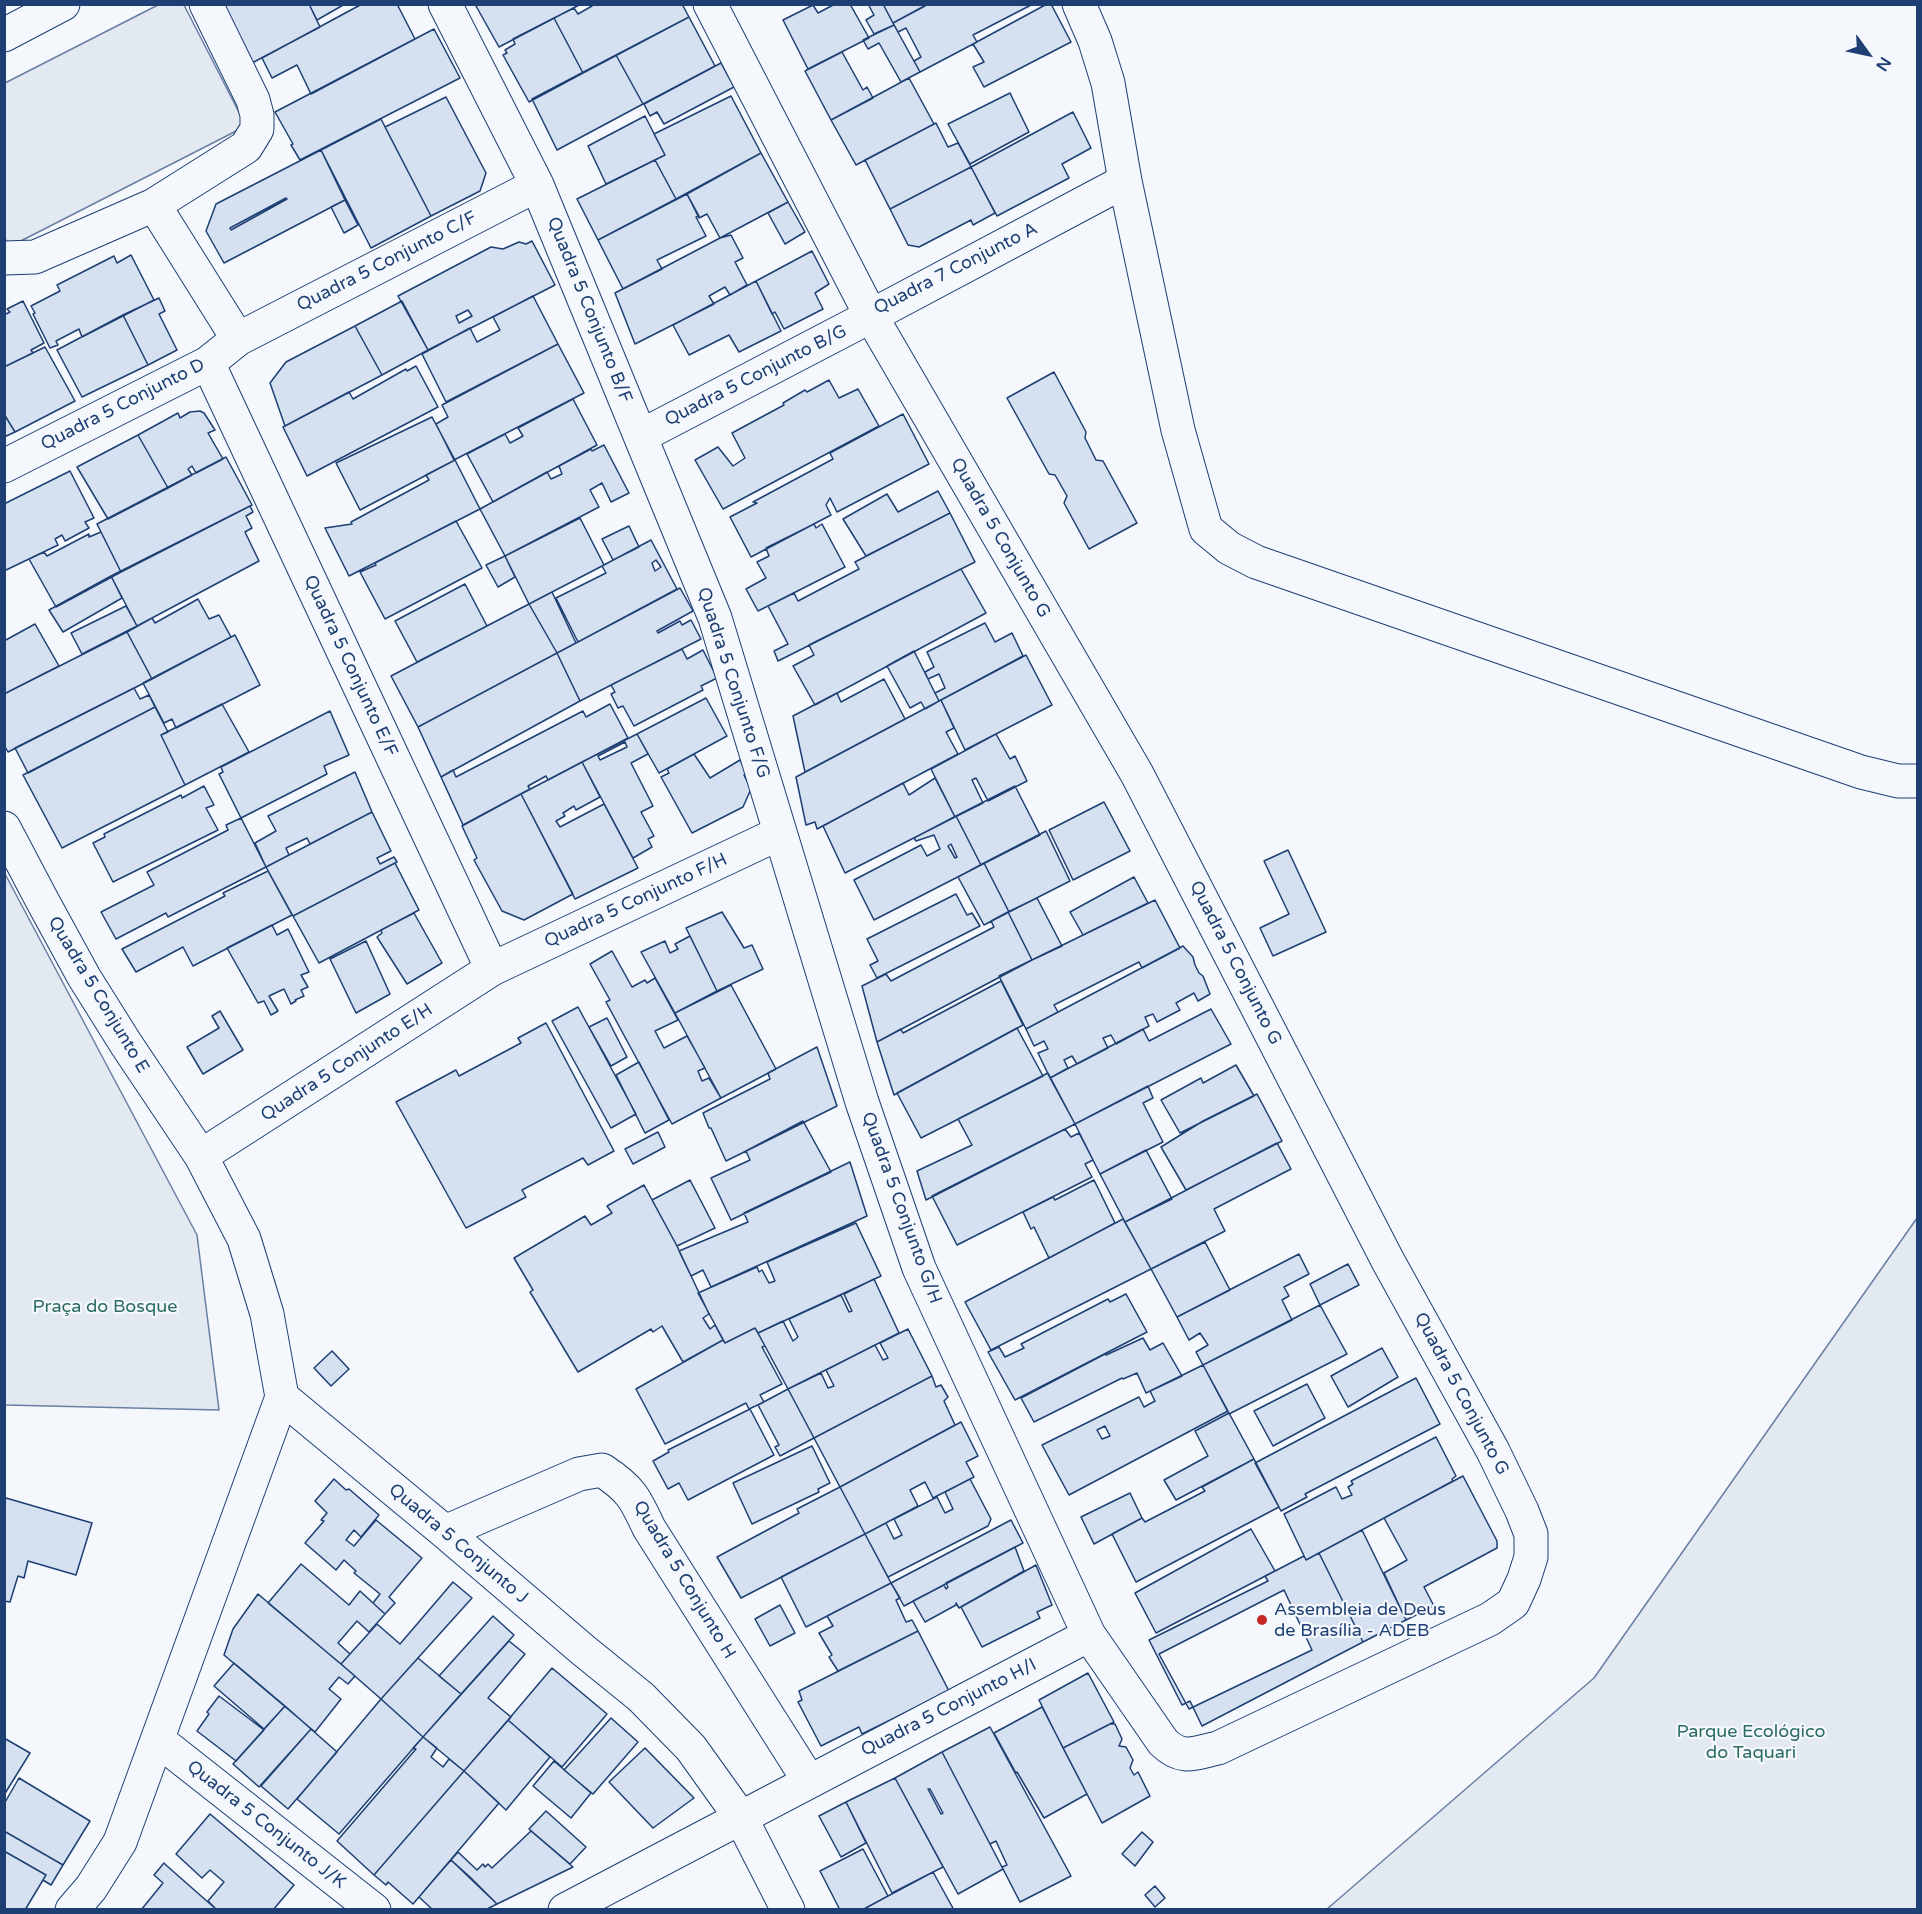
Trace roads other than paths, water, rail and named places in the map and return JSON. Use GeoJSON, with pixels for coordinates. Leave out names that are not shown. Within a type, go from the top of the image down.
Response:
{"type":"FeatureCollection","features":[{"type":"Feature","properties":{"kind":"street"},"geometry":{"type":"LineString","coordinates":[[4,35],[63,4]]}},
{"type":"Feature","properties":{"kind":"street"},"geometry":{"type":"LineString","coordinates":[[4,258],[35,257],[154,205],[246,147],[257,129],[257,115],[253,100],[206,4]]}},
{"type":"Feature","properties":{"kind":"street","name":"Quadra 5 Conjunto B/F"},"geometry":{"type":"LineString","coordinates":[[446,4],[537,184],[641,436]]}},
{"type":"Feature","properties":{"kind":"street","name":"Quadra 7 Conjunto A"},"geometry":{"type":"LineString","coordinates":[[710,4],[871,316],[1125,180]]}},
{"type":"Feature","properties":{"kind":"street"},"geometry":{"type":"LineString","coordinates":[[1079,4],[1095,41],[1108,83],[1125,180],[1179,430],[1206,529],[1229,548],[1256,562],[1861,772],[1898,782],[1917,781]]}},
{"type":"Feature","properties":{"kind":"street","name":"Quadra 5 Conjunto C/F"},"geometry":{"type":"LineString","coordinates":[[238,339],[537,184]]}},
{"type":"Feature","properties":{"kind":"street"},"geometry":{"type":"LineString","coordinates":[[154,205],[238,339]]}},
{"type":"Feature","properties":{"kind":"street","name":"Quadra 5 Conjunto B/G"},"geometry":{"type":"LineString","coordinates":[[641,436],[871,316]]}},
{"type":"Feature","properties":{"kind":"street","name":"Quadra 5 Conjunto G"},"geometry":{"type":"LineString","coordinates":[[871,316],[1137,774],[1388,1261],[1488,1442],[1522,1510],[1531,1534],[1531,1557],[1524,1579],[1512,1603],[1490,1619],[1218,1748]]}},
{"type":"Feature","properties":{"kind":"street","name":"Quadra 5 Conjunto D"},"geometry":{"type":"LineString","coordinates":[[4,466],[208,363],[238,339]]}},
{"type":"Feature","properties":{"kind":"street","name":"Quadra 5 Conjunto E/F"},"geometry":{"type":"LineString","coordinates":[[208,363],[492,969]]}},
{"type":"Feature","properties":{"kind":"street","name":"Quadra 5 Conjunto F/G"},"geometry":{"type":"LineString","coordinates":[[641,436],[715,618],[780,833]]}},
{"type":"Feature","properties":{"kind":"street","name":"Quadra 5 Conjunto E"},"geometry":{"type":"LineString","coordinates":[[4,828],[84,977],[201,1156],[244,1239],[267,1314],[282,1396]]}},
{"type":"Feature","properties":{"kind":"street","name":"Quadra 5 Conjunto F/H"},"geometry":{"type":"LineString","coordinates":[[492,969],[780,833]]}},
{"type":"Feature","properties":{"kind":"street","name":"Quadra 5 Conjunto G/H"},"geometry":{"type":"LineString","coordinates":[[780,833],[862,1102],[919,1268],[1089,1635],[1163,1742],[1172,1751],[1186,1755],[1218,1748]]}},
{"type":"Feature","properties":{"kind":"street","name":"Quadra 5 Conjunto E/H"},"geometry":{"type":"LineString","coordinates":[[201,1156],[492,969]]}},
{"type":"Feature","properties":{"kind":"street"},"geometry":{"type":"LineString","coordinates":[[72,1910],[91,1888],[120,1842],[282,1396]]}},
{"type":"Feature","properties":{"kind":"street","name":"Quadra 5 Conjunto J"},"geometry":{"type":"LineString","coordinates":[[282,1396],[641,1697],[691,1748],[741,1818],[788,1910]]}},
{"type":"Feature","properties":{"kind":"street","name":"Quadra 5 Conjunto H"},"geometry":{"type":"LineString","coordinates":[[445,1532],[579,1474],[602,1470],[617,1480],[634,1496],[650,1528],[809,1781]]}},
{"type":"Feature","properties":{"kind":"street","name":"Quadra 5 Conjunto H/I"},"geometry":{"type":"LineString","coordinates":[[741,1818],[1089,1635]]}},
{"type":"Feature","properties":{"kind":"street","name":"Quadra 5 Conjunto J/K"},"geometry":{"type":"LineString","coordinates":[[158,1740],[374,1910]]}},
{"type":"Feature","properties":{"kind":"street"},"geometry":{"type":"LineString","coordinates":[[565,1910],[741,1818]]}},
{"type":"Feature","properties":{"kind":"place","name":"Assembleia de Deus de Brasília - ADEB"},"geometry":{"type":"Point","coordinates":[1262,1620]}},
{"type":"Feature","properties":{"kind":"park label","name":"Praça do Bosque"},"geometry":{"type":"Point","coordinates":[105,1307]}},
{"type":"Feature","properties":{"kind":"park label","name":"Parque Ecológico do Taquari"},"geometry":{"type":"Point","coordinates":[1751,1742]}}]}
